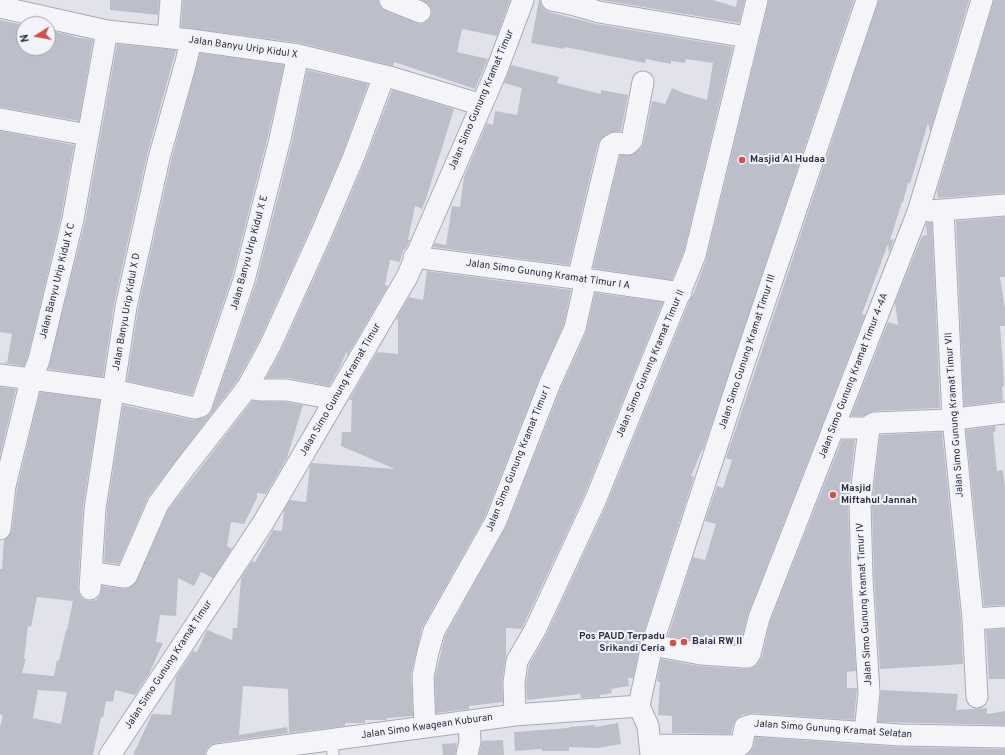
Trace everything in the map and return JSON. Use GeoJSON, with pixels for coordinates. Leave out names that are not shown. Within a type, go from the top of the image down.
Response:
{"type":"FeatureCollection","features":[{"type":"Feature","properties":{"kind":"street"},"geometry":{"type":"LineString","coordinates":[[168,37],[171,0]]}},
{"type":"Feature","properties":{"kind":"street"},"geometry":{"type":"LineString","coordinates":[[390,0],[420,12]]}},
{"type":"Feature","properties":{"kind":"street","name":"Jalan Simo Gunung Kramat Timur"},"geometry":{"type":"LineString","coordinates":[[110,755],[263,523],[407,277],[414,257],[496,72],[523,0]]}},
{"type":"Feature","properties":{"kind":"street"},"geometry":{"type":"LineString","coordinates":[[552,0],[599,12],[747,38]]}},
{"type":"Feature","properties":{"kind":"street","name":"Jalan Simo Gunung Kramat Timur II"},"geometry":{"type":"LineString","coordinates":[[515,715],[514,683],[517,661],[535,630],[595,501],[658,344],[696,255],[757,0]]}},
{"type":"Feature","properties":{"kind":"street","name":"Jalan Simo Gunung Kramat Timur III"},"geometry":{"type":"LineString","coordinates":[[639,706],[652,645],[743,366],[867,0]]}},
{"type":"Feature","properties":{"kind":"street","name":"Jalan Simo Gunung Kramat Timur 4-4A"},"geometry":{"type":"LineString","coordinates":[[652,645],[701,654],[744,658],[749,656],[759,618],[918,212],[982,0]]}},
{"type":"Feature","properties":{"kind":"street","name":"Jalan Banyu Urip Kidul X"},"geometry":{"type":"LineString","coordinates":[[0,7],[107,31],[168,37],[298,55],[384,76],[482,105]]}},
{"type":"Feature","properties":{"kind":"street","name":"Jalan Banyu Urip Kidul X C"},"geometry":{"type":"LineString","coordinates":[[0,529],[5,486],[31,380],[39,360],[73,219],[107,31]]}},
{"type":"Feature","properties":{"kind":"street","name":"Jalan Banyu Urip Kidul X D"},"geometry":{"type":"LineString","coordinates":[[191,40],[159,158],[126,306],[95,509],[91,581],[125,577],[127,575],[158,504],[247,388]]}},
{"type":"Feature","properties":{"kind":"street","name":"Jalan Banyu Urip Kidul X E"},"geometry":{"type":"LineString","coordinates":[[113,390],[195,408],[201,406],[244,280],[280,139],[298,55]]}},
{"type":"Feature","properties":{"kind":"street"},"geometry":{"type":"LineString","coordinates":[[335,399],[286,390],[261,390],[247,388],[270,346],[320,236],[354,156],[384,76]]}},
{"type":"Feature","properties":{"kind":"street","name":"Jalan Simo Gunung Kramat Timur I"},"geometry":{"type":"LineString","coordinates":[[425,727],[423,676],[434,631],[496,521],[550,383],[575,328],[582,279],[610,146],[615,143],[628,144],[632,140],[643,82]]}},
{"type":"Feature","properties":{"kind":"street"},"geometry":{"type":"LineString","coordinates":[[0,119],[88,134]]}},
{"type":"Feature","properties":{"kind":"street"},"geometry":{"type":"LineString","coordinates":[[918,212],[1005,205]]}},
{"type":"Feature","properties":{"kind":"street","name":"Jalan Simo Gunung Kramat Timur VII"},"geometry":{"type":"LineString","coordinates":[[943,210],[953,419],[973,619],[977,697]]}},
{"type":"Feature","properties":{"kind":"street","name":"Jalan Simo Gunung Kramat Timur I A"},"geometry":{"type":"LineString","coordinates":[[414,257],[681,293]]}},
{"type":"Feature","properties":{"kind":"street"},"geometry":{"type":"LineString","coordinates":[[0,375],[113,390]]}},
{"type":"Feature","properties":{"kind":"street"},"geometry":{"type":"LineString","coordinates":[[833,428],[869,428],[875,423],[953,419],[1005,413]]}},
{"type":"Feature","properties":{"kind":"street","name":"Jalan Simo Gunung Kramat Timur IV"},"geometry":{"type":"LineString","coordinates":[[865,733],[869,693],[862,578],[860,503],[869,428]]}},
{"type":"Feature","properties":{"kind":"street"},"geometry":{"type":"LineString","coordinates":[[973,619],[1005,617]]}},
{"type":"Feature","properties":{"kind":"street"},"geometry":{"type":"LineString","coordinates":[[639,706],[648,726],[651,750]]}},
{"type":"Feature","properties":{"kind":"street","name":"Jalan Simo Kwagean Kuburan"},"geometry":{"type":"LineString","coordinates":[[230,754],[332,747],[425,727],[515,715],[639,706]]}},
{"type":"Feature","properties":{"kind":"street"},"geometry":{"type":"LineString","coordinates":[[467,755],[470,741],[469,721]]}},
{"type":"Feature","properties":{"kind":"street","name":"Jalan Simo Gunung Kramat Selatan"},"geometry":{"type":"LineString","coordinates":[[651,750],[740,746],[745,727],[752,725],[939,737],[1005,737]]}},
{"type":"Feature","properties":{"kind":"building"},"geometry":{"type":"Polygon","coordinates":[[[110,0],[159,0],[158,15],[110,10],[110,0]]]}},
{"type":"Feature","properties":{"kind":"building"},"geometry":{"type":"Polygon","coordinates":[[[183,0],[378,0],[380,7],[386,11],[421,24],[428,21],[432,11],[429,4],[422,0],[510,0],[497,36],[462,29],[457,52],[488,59],[475,89],[394,62],[393,66],[300,43],[181,27],[183,0]]]}},
{"type":"Feature","properties":{"kind":"building"},"geometry":{"type":"Polygon","coordinates":[[[539,0],[544,9],[549,12],[596,24],[733,47],[684,251],[672,280],[593,268],[620,155],[632,155],[641,148],[644,142],[652,101],[665,104],[672,88],[707,100],[713,63],[686,59],[685,63],[671,61],[671,64],[646,59],[645,63],[565,47],[564,49],[531,43],[539,0]]]}},
{"type":"Feature","properties":{"kind":"building"},"geometry":{"type":"Polygon","coordinates":[[[601,0],[713,0],[736,7],[737,0],[745,0],[739,23],[601,0]]]}},
{"type":"Feature","properties":{"kind":"building"},"geometry":{"type":"Polygon","coordinates":[[[769,0],[854,0],[703,450],[691,476],[694,477],[641,641],[633,678],[628,678],[629,686],[611,689],[612,693],[600,695],[600,697],[581,698],[580,694],[527,700],[526,684],[529,665],[546,635],[606,506],[706,260],[769,0]]]}},
{"type":"Feature","properties":{"kind":"building"},"geometry":{"type":"Polygon","coordinates":[[[879,0],[969,0],[930,132],[928,123],[910,184],[908,183],[890,240],[894,239],[889,253],[888,244],[862,314],[865,315],[748,614],[740,645],[703,642],[668,636],[693,557],[705,560],[716,524],[705,521],[717,486],[723,488],[732,460],[726,458],[879,0]]]}},
{"type":"Feature","properties":{"kind":"building"},"geometry":{"type":"Polygon","coordinates":[[[994,0],[1005,0],[1005,193],[938,198],[937,191],[994,0]]]}},
{"type":"Feature","properties":{"kind":"building"},"geometry":{"type":"Polygon","coordinates":[[[0,20],[16,23],[16,56],[56,56],[56,32],[93,40],[79,121],[0,107],[0,20]]]}},
{"type":"Feature","properties":{"kind":"building"},"geometry":{"type":"Polygon","coordinates":[[[117,44],[176,50],[147,155],[114,304],[103,377],[48,369],[85,222],[117,44]]]}},
{"type":"Feature","properties":{"kind":"building"},"geometry":{"type":"Polygon","coordinates":[[[200,53],[284,65],[268,136],[232,277],[192,395],[127,381],[138,309],[171,161],[200,53]]]}},
{"type":"Feature","properties":{"kind":"building"},"geometry":{"type":"Polygon","coordinates":[[[511,65],[559,77],[557,83],[601,94],[601,90],[628,95],[621,131],[609,133],[598,143],[569,265],[433,247],[435,243],[446,245],[452,206],[460,207],[464,177],[487,123],[493,125],[495,111],[517,115],[522,88],[504,83],[511,65]]]}},
{"type":"Feature","properties":{"kind":"building"},"geometry":{"type":"Polygon","coordinates":[[[307,70],[368,84],[343,152],[259,341],[237,381],[148,497],[119,564],[104,562],[107,510],[123,405],[193,420],[210,414],[256,283],[292,142],[307,70]]]}},
{"type":"Feature","properties":{"kind":"building"},"geometry":{"type":"Polygon","coordinates":[[[392,90],[454,109],[422,209],[415,206],[408,240],[410,240],[406,248],[403,250],[400,262],[390,260],[385,285],[388,286],[347,356],[347,351],[329,386],[288,378],[266,378],[281,351],[331,241],[365,161],[392,90]]]}},
{"type":"Feature","properties":{"kind":"building"},"geometry":{"type":"Polygon","coordinates":[[[0,131],[74,145],[61,217],[28,356],[24,366],[4,363],[7,363],[12,334],[0,332],[0,131]]]}},
{"type":"Feature","properties":{"kind":"building"},"geometry":{"type":"Polygon","coordinates":[[[1005,217],[1005,277],[1000,277],[1005,308],[1005,326],[1000,326],[1004,386],[1002,387],[1003,401],[964,406],[956,221],[1005,217]]]}},
{"type":"Feature","properties":{"kind":"building"},"geometry":{"type":"Polygon","coordinates":[[[927,222],[932,223],[940,408],[874,411],[864,416],[851,416],[888,322],[898,325],[895,303],[922,236],[927,235],[927,222]]]}},
{"type":"Feature","properties":{"kind":"building"},"geometry":{"type":"Polygon","coordinates":[[[427,271],[571,290],[564,324],[539,379],[485,516],[422,628],[411,674],[413,716],[387,718],[387,720],[365,720],[365,723],[345,723],[345,726],[289,733],[288,689],[243,686],[239,735],[287,727],[288,733],[215,743],[209,746],[205,755],[133,755],[152,714],[171,715],[176,677],[193,651],[197,652],[207,630],[232,640],[233,628],[237,628],[241,578],[252,561],[255,562],[273,530],[282,531],[284,510],[290,500],[306,502],[310,466],[312,463],[395,469],[341,446],[342,432],[351,432],[352,400],[349,400],[377,352],[398,354],[398,320],[396,319],[409,297],[423,300],[427,271]]]}},
{"type":"Feature","properties":{"kind":"building"},"geometry":{"type":"Polygon","coordinates":[[[595,293],[663,302],[584,496],[522,629],[506,628],[506,655],[502,682],[503,702],[469,706],[469,709],[436,713],[435,677],[445,636],[507,525],[561,388],[586,333],[595,293]]]}},
{"type":"Feature","properties":{"kind":"building"},"geometry":{"type":"Polygon","coordinates":[[[0,387],[16,389],[0,456],[0,387]]]}},
{"type":"Feature","properties":{"kind":"building"},"geometry":{"type":"Polygon","coordinates":[[[40,392],[100,400],[83,507],[78,588],[79,594],[83,599],[90,601],[96,600],[100,596],[102,586],[125,589],[130,588],[135,583],[168,510],[252,401],[285,402],[303,405],[287,458],[266,494],[257,493],[257,498],[244,524],[231,522],[227,546],[232,549],[213,578],[201,572],[194,586],[178,578],[176,616],[160,615],[156,642],[163,643],[149,674],[135,695],[115,690],[113,702],[106,701],[93,755],[0,755],[0,727],[3,716],[0,714],[0,569],[2,569],[4,540],[9,536],[12,530],[17,488],[40,392]],[[37,597],[31,627],[28,626],[24,659],[26,659],[22,673],[54,676],[57,660],[59,661],[67,630],[73,601],[37,597]],[[38,690],[33,718],[61,724],[67,692],[38,690]]]}},
{"type":"Feature","properties":{"kind":"building"},"geometry":{"type":"Polygon","coordinates":[[[995,426],[996,431],[993,432],[997,471],[1003,470],[1005,489],[1005,605],[984,606],[966,430],[995,426]]]}},
{"type":"Feature","properties":{"kind":"building"},"geometry":{"type":"Polygon","coordinates":[[[942,432],[961,620],[963,664],[880,669],[874,577],[872,504],[880,435],[942,432]]]}},
{"type":"Feature","properties":{"kind":"building"},"geometry":{"type":"Polygon","coordinates":[[[842,440],[855,440],[848,503],[850,578],[856,671],[847,672],[847,688],[857,688],[854,720],[753,713],[742,715],[736,719],[731,734],[672,733],[672,716],[658,715],[660,682],[657,681],[661,659],[699,666],[743,669],[753,668],[758,664],[762,657],[770,622],[842,440]]]}},
{"type":"Feature","properties":{"kind":"building"},"geometry":{"type":"Polygon","coordinates":[[[1005,629],[1005,679],[989,679],[986,630],[1005,629]]]}},
{"type":"Feature","properties":{"kind":"building"},"geometry":{"type":"Polygon","coordinates":[[[881,690],[958,694],[956,710],[987,708],[987,714],[1005,711],[1005,725],[878,722],[881,690]]]}},
{"type":"Feature","properties":{"kind":"building"},"geometry":{"type":"Polygon","coordinates":[[[618,723],[621,744],[598,748],[569,747],[569,751],[542,751],[542,749],[515,751],[514,732],[595,725],[595,727],[618,723]]]}},
{"type":"Feature","properties":{"kind":"building"},"geometry":{"type":"Polygon","coordinates":[[[755,737],[900,747],[1005,749],[1005,755],[747,755],[754,746],[755,737]]]}},
{"type":"Feature","properties":{"kind":"building"},"geometry":{"type":"Polygon","coordinates":[[[503,740],[504,755],[479,755],[482,741],[503,740]]]}},
{"type":"Feature","properties":{"kind":"building"},"geometry":{"type":"Polygon","coordinates":[[[457,743],[455,755],[443,755],[442,744],[457,743]]]}},
{"type":"Feature","properties":{"kind":"place","name":"Masjid Al Hudaa"},"geometry":{"type":"Point","coordinates":[742,160]}},
{"type":"Feature","properties":{"kind":"place","name":"Masjid Miftahul Jannah"},"geometry":{"type":"Point","coordinates":[833,495]}},
{"type":"Feature","properties":{"kind":"place","name":"Balai RW II"},"geometry":{"type":"Point","coordinates":[684,642]}},
{"type":"Feature","properties":{"kind":"place","name":"Pos PAUD Terpadu Srikandi Ceria"},"geometry":{"type":"Point","coordinates":[673,643]}}]}
